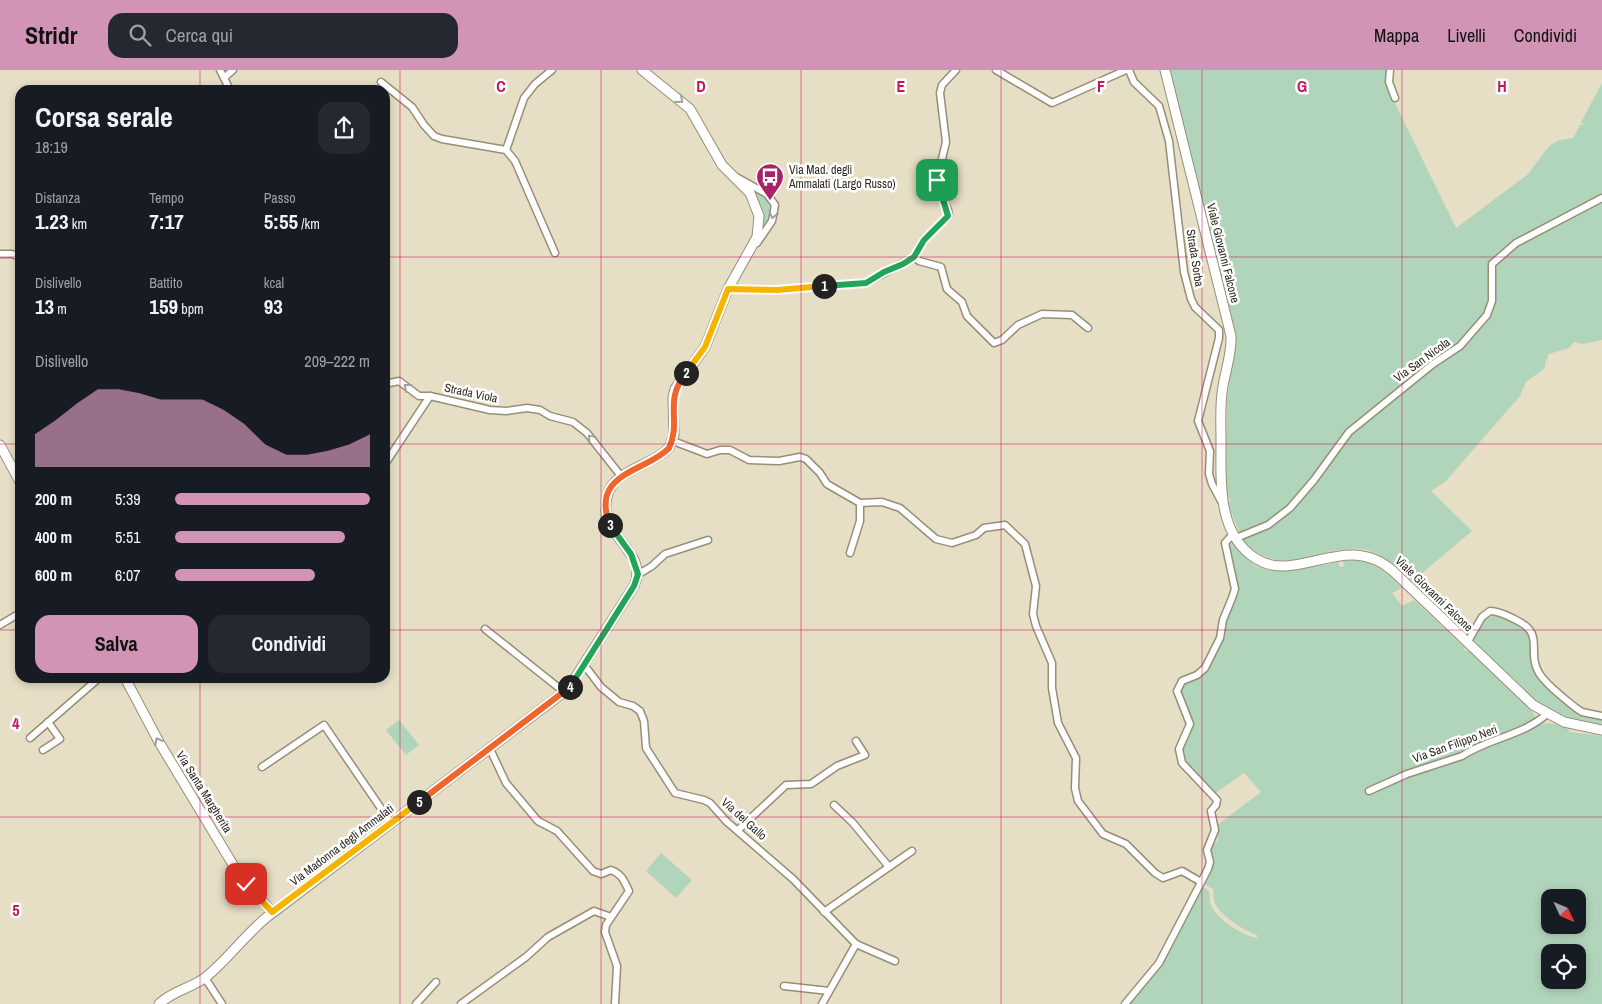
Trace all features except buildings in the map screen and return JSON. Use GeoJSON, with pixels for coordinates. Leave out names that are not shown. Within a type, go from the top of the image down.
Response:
{"type":"FeatureCollection","features":[{"type":"Feature","properties":{"kind":"street"},"geometry":{"type":"LineString","coordinates":[[220,70],[228,85]]}},
{"type":"Feature","properties":{"kind":"street"},"geometry":{"type":"LineString","coordinates":[[224,78],[233,70]]}},
{"type":"Feature","properties":{"kind":"street"},"geometry":{"type":"LineString","coordinates":[[506,150],[524,98],[535,84],[552,70]]}},
{"type":"Feature","properties":{"kind":"street"},"geometry":{"type":"LineString","coordinates":[[642,70],[690,109],[717,158],[750,193],[758,209],[759,225],[749,254]]}},
{"type":"Feature","properties":{"kind":"street"},"geometry":{"type":"LineString","coordinates":[[728,289],[777,290],[866,283],[914,257],[924,240],[948,216],[937,180],[946,142],[940,93],[942,84],[956,70]]}},
{"type":"Feature","properties":{"kind":"street"},"geometry":{"type":"LineString","coordinates":[[996,70],[1052,103],[1127,70]]}},
{"type":"Feature","properties":{"kind":"street","name":"Strada Sorba"},"geometry":{"type":"LineString","coordinates":[[1127,70],[1134,82],[1159,106],[1169,141],[1182,253],[1191,299],[1195,307],[1219,330],[1219,338],[1198,420],[1210,451],[1209,474],[1212,484],[1223,504]]}},
{"type":"Feature","properties":{"kind":"street","name":"Viale Giovanni Falcone"},"geometry":{"type":"LineString","coordinates":[[1165,70],[1230,336],[1231,349],[1221,401],[1223,504],[1234,536],[1256,559],[1275,565],[1292,565],[1349,554],[1375,558],[1393,571],[1525,699],[1547,714],[1577,726],[1602,730]]}},
{"type":"Feature","properties":{"kind":"street"},"geometry":{"type":"LineString","coordinates":[[1395,98],[1389,82],[1390,72],[1398,70]]}},
{"type":"Feature","properties":{"kind":"street"},"geometry":{"type":"LineString","coordinates":[[381,82],[385,85]]}},
{"type":"Feature","properties":{"kind":"street"},"geometry":{"type":"LineString","coordinates":[[390,89],[412,107],[434,136],[442,140],[506,150],[515,160],[555,253]]}},
{"type":"Feature","properties":{"kind":"street"},"geometry":{"type":"LineString","coordinates":[[708,540],[665,554],[652,566],[638,574],[631,554],[614,534],[608,520],[608,497],[621,476],[666,452],[673,441],[673,397],[676,389],[705,347],[728,289],[772,221],[775,205],[772,200],[760,188],[731,174]]}},
{"type":"Feature","properties":{"kind":"street","name":"Via San Nicola"},"geometry":{"type":"LineString","coordinates":[[1234,536],[1268,525],[1290,508],[1349,432],[1433,364],[1460,346],[1487,315],[1492,301],[1492,264],[1505,251],[1516,243],[1602,198]]}},
{"type":"Feature","properties":{"kind":"street"},"geometry":{"type":"LineString","coordinates":[[0,254],[15,255]]}},
{"type":"Feature","properties":{"kind":"street"},"geometry":{"type":"LineString","coordinates":[[914,257],[919,261],[942,267],[947,289],[962,302],[967,316],[994,343],[1002,340],[1018,324],[1042,314],[1072,315],[1088,328]]}},
{"type":"Feature","properties":{"kind":"street","name":"Strada Viola"},"geometry":{"type":"LineString","coordinates":[[390,383],[399,381],[420,396],[430,396],[490,410],[506,411],[527,408],[540,410],[550,416],[573,422],[587,433],[621,476]]}},
{"type":"Feature","properties":{"kind":"street"},"geometry":{"type":"LineString","coordinates":[[390,456],[430,396]]}},
{"type":"Feature","properties":{"kind":"street"},"geometry":{"type":"LineString","coordinates":[[673,441],[706,454],[720,450],[736,452],[749,460],[779,460],[800,457],[806,459],[828,484],[860,503],[882,502],[900,508],[936,539],[944,543],[952,544],[965,540],[984,528],[1004,525],[1025,544],[1036,586],[1033,614],[1036,626],[1052,663],[1052,688],[1058,723],[1068,739],[1076,758],[1075,788],[1078,800],[1103,834],[1126,844],[1154,873],[1164,878],[1182,871],[1201,882]]}},
{"type":"Feature","properties":{"kind":"street"},"geometry":{"type":"LineString","coordinates":[[0,445],[15,473]]}},
{"type":"Feature","properties":{"kind":"street"},"geometry":{"type":"LineString","coordinates":[[850,554],[860,521],[860,503]]}},
{"type":"Feature","properties":{"kind":"street"},"geometry":{"type":"LineString","coordinates":[[1125,1004],[1158,963],[1210,862],[1207,850],[1214,830],[1211,811],[1216,805],[1217,800],[1182,763],[1179,749],[1190,724],[1177,691],[1182,682],[1206,668],[1220,638],[1223,620],[1235,589],[1225,544],[1234,536]]}},
{"type":"Feature","properties":{"kind":"street","name":"Via Madonna degli Ammalati"},"geometry":{"type":"LineString","coordinates":[[159,1004],[166,998],[204,978],[242,939],[272,912],[490,749],[573,684],[634,586],[638,574]]}},
{"type":"Feature","properties":{"kind":"street"},"geometry":{"type":"LineString","coordinates":[[1466,643],[1478,622],[1490,611],[1502,613],[1527,625],[1534,636],[1536,665],[1542,677],[1582,712],[1602,716]]}},
{"type":"Feature","properties":{"kind":"street"},"geometry":{"type":"LineString","coordinates":[[0,625],[15,616]]}},
{"type":"Feature","properties":{"kind":"street"},"geometry":{"type":"LineString","coordinates":[[486,630],[564,692]]}},
{"type":"Feature","properties":{"kind":"street","name":"Via del Gallo"},"geometry":{"type":"LineString","coordinates":[[585,666],[601,687],[619,702],[633,706],[640,711],[644,721],[646,748],[675,793],[704,800],[770,857],[856,944]]}},
{"type":"Feature","properties":{"kind":"street"},"geometry":{"type":"LineString","coordinates":[[30,738],[93,683]]}},
{"type":"Feature","properties":{"kind":"street","name":"Via Santa Margherita"},"geometry":{"type":"LineString","coordinates":[[128,683],[159,742],[238,873],[272,912]]}},
{"type":"Feature","properties":{"kind":"street","name":"Via San Filippo Neri"},"geometry":{"type":"LineString","coordinates":[[1369,791],[1407,774],[1462,756],[1469,751],[1514,735],[1538,722],[1547,714]]}},
{"type":"Feature","properties":{"kind":"street"},"geometry":{"type":"LineString","coordinates":[[43,750],[60,739],[48,722]]}},
{"type":"Feature","properties":{"kind":"street"},"geometry":{"type":"LineString","coordinates":[[262,767],[324,724],[391,823]]}},
{"type":"Feature","properties":{"kind":"street"},"geometry":{"type":"LineString","coordinates":[[738,830],[786,785],[811,784],[837,766],[865,755],[856,740]]}},
{"type":"Feature","properties":{"kind":"street"},"geometry":{"type":"LineString","coordinates":[[490,749],[506,783],[538,821],[557,831],[593,872],[601,874],[611,870],[619,873],[629,891],[611,917],[605,932],[617,966],[615,1004]]}},
{"type":"Feature","properties":{"kind":"street"},"geometry":{"type":"LineString","coordinates":[[834,805],[853,823],[889,867]]}},
{"type":"Feature","properties":{"kind":"street"},"geometry":{"type":"LineString","coordinates":[[824,912],[912,851]]}},
{"type":"Feature","properties":{"kind":"street"},"geometry":{"type":"LineString","coordinates":[[462,1004],[477,991],[526,957],[548,937],[594,911],[611,917]]}},
{"type":"Feature","properties":{"kind":"street"},"geometry":{"type":"LineString","coordinates":[[822,1004],[856,944],[894,961]]}},
{"type":"Feature","properties":{"kind":"street"},"geometry":{"type":"LineString","coordinates":[[204,978],[222,1004]]}},
{"type":"Feature","properties":{"kind":"street"},"geometry":{"type":"LineString","coordinates":[[416,1004],[436,982]]}},
{"type":"Feature","properties":{"kind":"street"},"geometry":{"type":"LineString","coordinates":[[784,986],[830,991]]}},
{"type":"Feature","properties":{"kind":"green space"},"geometry":{"type":"Polygon","coordinates":[[[1169,70],[1388,70],[1387,82],[1390,93],[1456,228],[1527,175],[1550,145],[1560,140],[1573,138],[1580,125],[1584,124],[1581,122],[1602,83],[1602,194],[1504,248],[1490,266],[1490,301],[1484,315],[1459,344],[1348,431],[1289,506],[1268,523],[1240,534],[1228,504],[1231,500],[1227,495],[1226,484],[1227,399],[1236,339],[1169,70]]]}},
{"type":"Feature","properties":{"kind":"green space"},"geometry":{"type":"Polygon","coordinates":[[[756,191],[766,200],[770,209],[767,224],[763,230],[760,205],[754,193],[756,191]]]}},
{"type":"Feature","properties":{"kind":"green space"},"geometry":{"type":"Polygon","coordinates":[[[1602,201],[1602,340],[1583,344],[1574,342],[1569,348],[1549,354],[1545,368],[1526,382],[1520,396],[1445,482],[1431,491],[1472,531],[1414,580],[1408,578],[1385,559],[1371,551],[1345,549],[1299,559],[1271,559],[1257,552],[1242,539],[1270,526],[1315,481],[1358,426],[1429,370],[1461,348],[1491,313],[1497,263],[1510,250],[1602,201]]]}},
{"type":"Feature","properties":{"kind":"green space"},"geometry":{"type":"Polygon","coordinates":[[[1229,543],[1234,545],[1255,566],[1272,571],[1293,570],[1338,562],[1340,567],[1344,566],[1343,561],[1353,560],[1369,563],[1383,570],[1402,588],[1392,593],[1402,606],[1414,600],[1464,647],[1464,650],[1470,652],[1533,712],[1536,719],[1523,727],[1526,732],[1539,725],[1551,723],[1569,729],[1569,732],[1602,736],[1602,1004],[1129,1004],[1160,964],[1203,887],[1209,891],[1210,903],[1223,920],[1244,934],[1257,938],[1257,935],[1245,930],[1221,912],[1214,901],[1213,889],[1204,884],[1204,881],[1209,850],[1218,840],[1216,826],[1261,792],[1244,773],[1214,794],[1184,762],[1181,749],[1191,733],[1192,726],[1180,692],[1186,684],[1208,669],[1235,601],[1237,589],[1229,543]]]}},
{"type":"Feature","properties":{"kind":"green space"},"geometry":{"type":"Polygon","coordinates":[[[1498,615],[1523,626],[1528,631],[1531,661],[1537,676],[1575,709],[1590,717],[1602,718],[1602,725],[1562,715],[1545,706],[1516,684],[1473,641],[1476,631],[1484,620],[1498,615]]]}},
{"type":"Feature","properties":{"kind":"green space"},"geometry":{"type":"Polygon","coordinates":[[[399,720],[419,745],[406,755],[386,730],[399,720]]]}},
{"type":"Feature","properties":{"kind":"green space"},"geometry":{"type":"Polygon","coordinates":[[[661,853],[692,880],[676,898],[646,871],[661,853]]]}},
{"type":"Feature","properties":{"kind":"place","name":"Via Mad. degli Ammalati (Largo Russo)"},"geometry":{"type":"Point","coordinates":[770,201]}},
{"type":"Feature","properties":{"kind":"route"},"geometry":{"type":"LineString","coordinates":[[246,884],[272,912],[330,871],[573,684],[634,586],[638,574],[635,561],[614,534],[608,520],[606,505],[610,490],[625,473],[666,452],[669,448],[674,435],[673,397],[680,380],[705,347],[728,289],[777,290],[866,283],[884,272],[903,264],[914,257],[924,240],[947,219],[948,210],[941,197],[937,180]]}}]}
